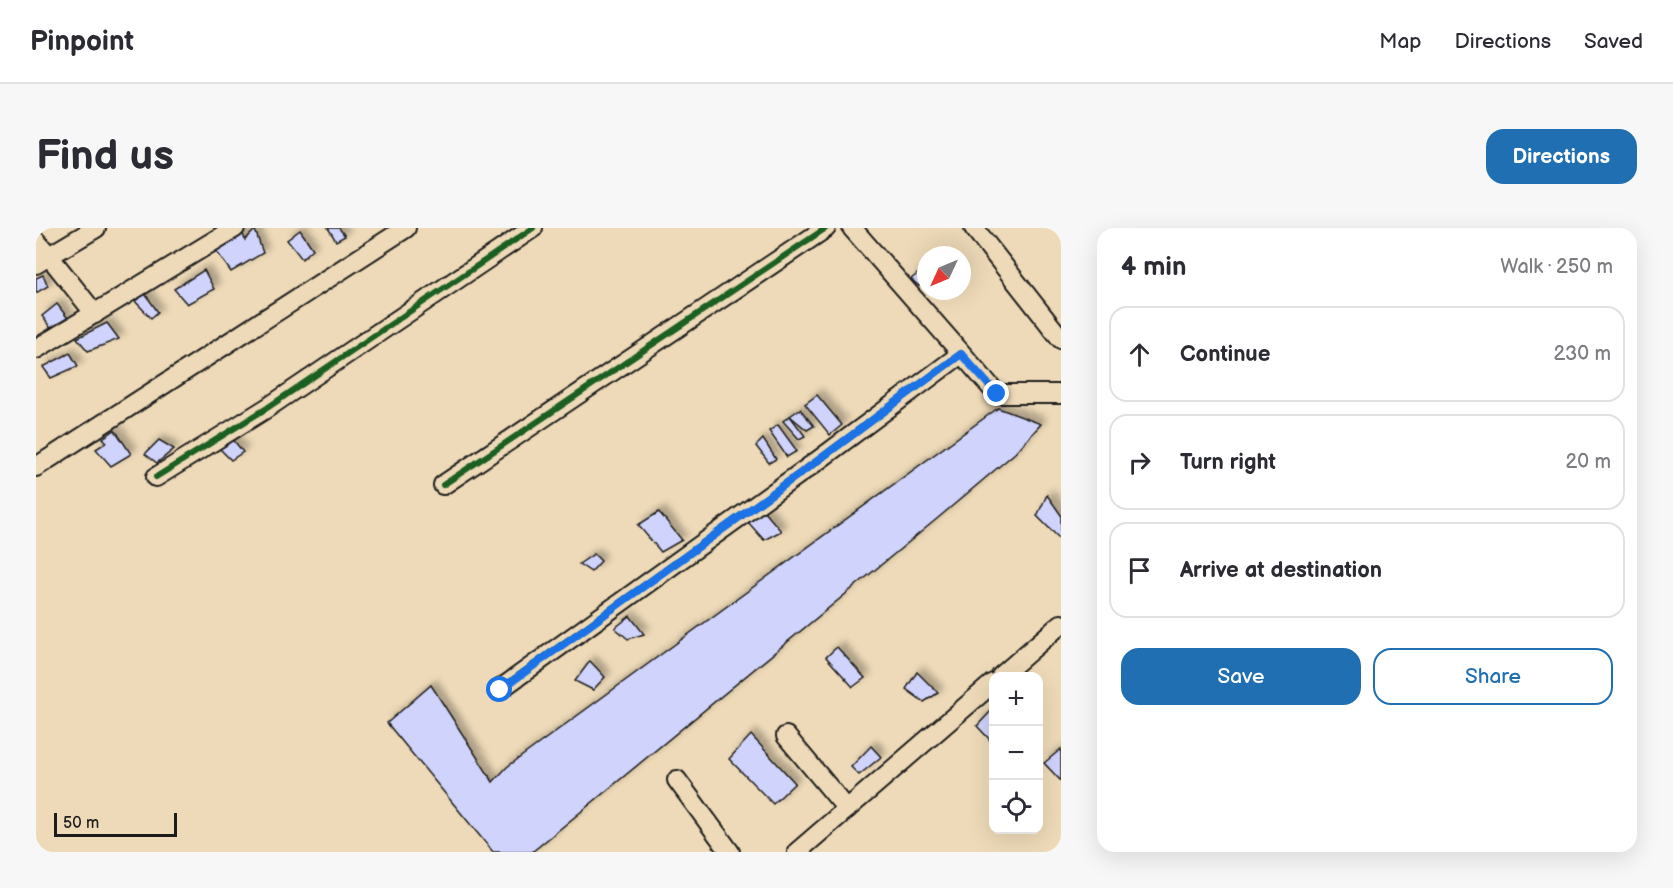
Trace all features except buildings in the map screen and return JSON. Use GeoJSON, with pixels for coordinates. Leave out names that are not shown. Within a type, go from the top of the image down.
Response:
{"type":"FeatureCollection","features":[{"type":"Feature","properties":{"kind":"street"},"geometry":{"type":"LineString","coordinates":[[43,260],[96,228]]}},
{"type":"Feature","properties":{"kind":"street"},"geometry":{"type":"LineString","coordinates":[[36,349],[235,228]]}},
{"type":"Feature","properties":{"kind":"street"},"geometry":{"type":"LineString","coordinates":[[36,467],[406,228]]}},
{"type":"Feature","properties":{"kind":"street"},"geometry":{"type":"LineString","coordinates":[[156,477],[267,408],[533,228]]}},
{"type":"Feature","properties":{"kind":"street"},"geometry":{"type":"LineString","coordinates":[[443,485],[826,228]]}},
{"type":"Feature","properties":{"kind":"street"},"geometry":{"type":"LineString","coordinates":[[852,228],[997,394],[1061,394]]}},
{"type":"Feature","properties":{"kind":"street"},"geometry":{"type":"LineString","coordinates":[[974,228],[1061,339]]}},
{"type":"Feature","properties":{"kind":"street"},"geometry":{"type":"LineString","coordinates":[[36,241],[43,260],[95,314]]}},
{"type":"Feature","properties":{"kind":"street"},"geometry":{"type":"LineString","coordinates":[[500,690],[811,466],[961,354]]}},
{"type":"Feature","properties":{"kind":"street"},"geometry":{"type":"LineString","coordinates":[[1006,672],[1061,624]]}},
{"type":"Feature","properties":{"kind":"street"},"geometry":{"type":"LineString","coordinates":[[802,850],[989,686]]}},
{"type":"Feature","properties":{"kind":"street"},"geometry":{"type":"LineString","coordinates":[[786,736],[847,809]]}},
{"type":"Feature","properties":{"kind":"street"},"geometry":{"type":"LineString","coordinates":[[677,780],[730,852]]}},
{"type":"Feature","properties":{"kind":"cycle path"},"geometry":{"type":"LineString","coordinates":[[156,477],[267,408],[533,228]]}},
{"type":"Feature","properties":{"kind":"cycle path"},"geometry":{"type":"LineString","coordinates":[[443,485],[826,228]]}},
{"type":"Feature","properties":{"kind":"cycle path"},"geometry":{"type":"LineString","coordinates":[[499,690],[820,459],[961,354]]}},
{"type":"Feature","properties":{"kind":"route"},"geometry":{"type":"LineString","coordinates":[[500,690],[820,459],[961,354],[997,394]]}}]}
